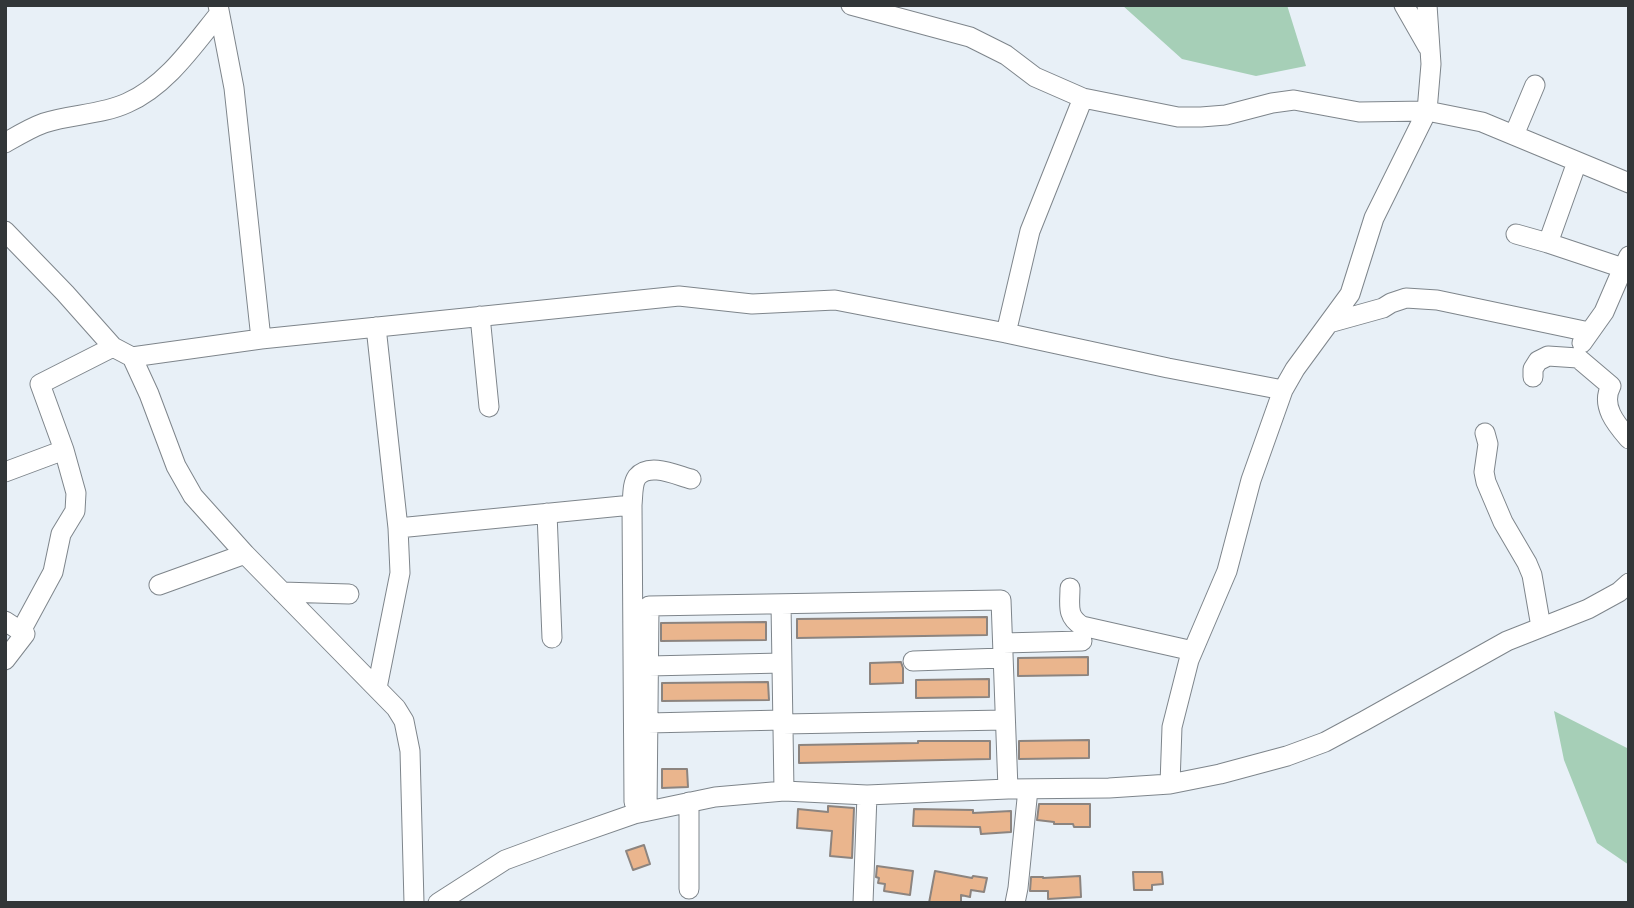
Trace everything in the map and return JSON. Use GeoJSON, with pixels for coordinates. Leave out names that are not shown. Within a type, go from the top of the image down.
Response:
{"type":"FeatureCollection","features":[{"type":"Feature","properties":{"kind":"street"},"geometry":{"type":"LineString","coordinates":[[851,5],[970,37],[1006,55],[1035,77],[1083,98],[1178,117],[1226,114],[1294,100],[1359,112],[1427,111],[1482,122],[1629,183]]}},
{"type":"Feature","properties":{"kind":"street"},"geometry":{"type":"LineString","coordinates":[[1404,5],[1430,50]]}},
{"type":"Feature","properties":{"kind":"street"},"geometry":{"type":"LineString","coordinates":[[1171,784],[1172,727],[1189,660],[1227,571],[1251,480],[1283,390],[1295,369],[1350,294],[1374,218],[1427,111],[1431,64],[1427,5]]}},
{"type":"Feature","properties":{"kind":"street"},"geometry":{"type":"LineString","coordinates":[[5,143],[42,124],[126,104],[151,90],[177,65],[219,10]]}},
{"type":"Feature","properties":{"kind":"street"},"geometry":{"type":"LineString","coordinates":[[219,10],[234,88],[261,339]]}},
{"type":"Feature","properties":{"kind":"street"},"geometry":{"type":"LineString","coordinates":[[1514,135],[1535,85]]}},
{"type":"Feature","properties":{"kind":"street"},"geometry":{"type":"LineString","coordinates":[[1006,332],[1030,232],[1083,98]]}},
{"type":"Feature","properties":{"kind":"street"},"geometry":{"type":"LineString","coordinates":[[1548,243],[1577,162]]}},
{"type":"Feature","properties":{"kind":"street"},"geometry":{"type":"LineString","coordinates":[[5,231],[113,347],[132,357],[261,339],[679,296],[752,304],[835,300],[1006,332],[1283,390]]}},
{"type":"Feature","properties":{"kind":"street"},"geometry":{"type":"LineString","coordinates":[[1516,234],[1626,262],[1604,312],[1572,358]]}},
{"type":"Feature","properties":{"kind":"street"},"geometry":{"type":"LineString","coordinates":[[1329,323],[1406,298],[1437,300],[1589,332]]}},
{"type":"Feature","properties":{"kind":"street"},"geometry":{"type":"LineString","coordinates":[[480,316],[489,407]]}},
{"type":"Feature","properties":{"kind":"street"},"geometry":{"type":"LineString","coordinates":[[376,327],[398,528],[400,573],[377,688]]}},
{"type":"Feature","properties":{"kind":"street"},"geometry":{"type":"LineString","coordinates":[[5,660],[24,634],[13,626],[53,572],[61,534],[75,511],[76,493],[40,384],[113,347]]}},
{"type":"Feature","properties":{"kind":"street"},"geometry":{"type":"LineString","coordinates":[[1533,377],[1533,369],[1538,361],[1548,356],[1578,358],[1620,382],[1607,393],[1611,416],[1629,439]]}},
{"type":"Feature","properties":{"kind":"street"},"geometry":{"type":"LineString","coordinates":[[132,357],[176,466],[193,496],[245,554],[396,708],[404,721],[410,751],[414,903]]}},
{"type":"Feature","properties":{"kind":"street"},"geometry":{"type":"LineString","coordinates":[[1485,433],[1488,444],[1484,472],[1486,482],[1503,522],[1532,575],[1541,627]]}},
{"type":"Feature","properties":{"kind":"street"},"geometry":{"type":"LineString","coordinates":[[5,472],[64,450]]}},
{"type":"Feature","properties":{"kind":"street"},"geometry":{"type":"LineString","coordinates":[[641,812],[632,505],[634,489],[637,477],[648,471],[660,471],[691,479]]}},
{"type":"Feature","properties":{"kind":"street"},"geometry":{"type":"LineString","coordinates":[[398,528],[632,505]]}},
{"type":"Feature","properties":{"kind":"street"},"geometry":{"type":"LineString","coordinates":[[547,513],[552,638]]}},
{"type":"Feature","properties":{"kind":"street"},"geometry":{"type":"LineString","coordinates":[[159,585],[245,554]]}},
{"type":"Feature","properties":{"kind":"street"},"geometry":{"type":"LineString","coordinates":[[438,903],[505,860],[641,812],[715,797],[784,791],[867,795],[1109,788],[1171,784],[1220,774],[1287,756],[1325,741],[1496,647],[1588,609],[1629,584]]}},
{"type":"Feature","properties":{"kind":"street"},"geometry":{"type":"LineString","coordinates":[[1070,588],[1070,612],[1073,620],[1082,626],[1193,651]]}},
{"type":"Feature","properties":{"kind":"street"},"geometry":{"type":"LineString","coordinates":[[282,592],[349,594]]}},
{"type":"Feature","properties":{"kind":"street"},"geometry":{"type":"LineString","coordinates":[[641,812],[648,723],[649,606],[1001,600],[1005,720],[1018,789],[1018,888],[1014,903]]}},
{"type":"Feature","properties":{"kind":"street"},"geometry":{"type":"LineString","coordinates":[[781,604],[784,791]]}},
{"type":"Feature","properties":{"kind":"street"},"geometry":{"type":"LineString","coordinates":[[913,661],[1082,641]]}},
{"type":"Feature","properties":{"kind":"street"},"geometry":{"type":"LineString","coordinates":[[649,666],[782,663]]}},
{"type":"Feature","properties":{"kind":"street"},"geometry":{"type":"LineString","coordinates":[[648,723],[1005,720]]}},
{"type":"Feature","properties":{"kind":"street"},"geometry":{"type":"LineString","coordinates":[[863,903],[867,795]]}},
{"type":"Feature","properties":{"kind":"street"},"geometry":{"type":"LineString","coordinates":[[689,802],[689,889]]}},
{"type":"Feature","properties":{"kind":"green space"},"geometry":{"type":"Polygon","coordinates":[[[1122,5],[1287,5],[1306,66],[1256,76],[1182,59],[1122,5]]]}},
{"type":"Feature","properties":{"kind":"green space"},"geometry":{"type":"Polygon","coordinates":[[[1554,711],[1629,749],[1629,865],[1597,843],[1564,760],[1554,711]]]}},
{"type":"Feature","properties":{"kind":"building"},"geometry":{"type":"Polygon","coordinates":[[[987,617],[987,635],[797,638],[797,619],[987,617]]]}},
{"type":"Feature","properties":{"kind":"building"},"geometry":{"type":"Polygon","coordinates":[[[766,622],[766,640],[661,641],[661,623],[766,622]]]}},
{"type":"Feature","properties":{"kind":"building"},"geometry":{"type":"Polygon","coordinates":[[[1088,657],[1088,675],[1018,676],[1018,658],[1088,657]]]}},
{"type":"Feature","properties":{"kind":"building"},"geometry":{"type":"Polygon","coordinates":[[[901,662],[903,683],[870,684],[870,663],[901,662]]]}},
{"type":"Feature","properties":{"kind":"building"},"geometry":{"type":"Polygon","coordinates":[[[989,679],[989,697],[916,698],[916,680],[989,679]]]}},
{"type":"Feature","properties":{"kind":"building"},"geometry":{"type":"Polygon","coordinates":[[[768,682],[769,700],[662,701],[662,683],[768,682]]]}},
{"type":"Feature","properties":{"kind":"building"},"geometry":{"type":"Polygon","coordinates":[[[1089,740],[1089,758],[1019,759],[1019,741],[1089,740]]]}},
{"type":"Feature","properties":{"kind":"building"},"geometry":{"type":"Polygon","coordinates":[[[990,741],[990,759],[799,763],[799,745],[990,741]]]}},
{"type":"Feature","properties":{"kind":"building"},"geometry":{"type":"Polygon","coordinates":[[[662,769],[687,769],[688,787],[662,788],[662,769]]]}},
{"type":"Feature","properties":{"kind":"building"},"geometry":{"type":"Polygon","coordinates":[[[1039,804],[1090,804],[1090,827],[1037,820],[1039,804]]]}},
{"type":"Feature","properties":{"kind":"building"},"geometry":{"type":"Polygon","coordinates":[[[828,806],[854,808],[852,858],[830,856],[832,831],[797,828],[798,809],[828,812],[828,806]]]}},
{"type":"Feature","properties":{"kind":"building"},"geometry":{"type":"Polygon","coordinates":[[[914,809],[973,810],[973,813],[1011,811],[1011,832],[981,834],[980,827],[913,826],[914,809]]]}},
{"type":"Feature","properties":{"kind":"building"},"geometry":{"type":"Polygon","coordinates":[[[644,845],[650,864],[633,870],[626,851],[644,845]]]}},
{"type":"Feature","properties":{"kind":"building"},"geometry":{"type":"Polygon","coordinates":[[[877,866],[913,871],[910,895],[884,891],[885,884],[878,883],[879,878],[876,877],[877,866]]]}},
{"type":"Feature","properties":{"kind":"building"},"geometry":{"type":"Polygon","coordinates":[[[935,871],[987,878],[984,892],[971,890],[970,897],[961,895],[961,903],[929,903],[935,871]]]}},
{"type":"Feature","properties":{"kind":"building"},"geometry":{"type":"Polygon","coordinates":[[[1133,872],[1162,872],[1163,884],[1152,885],[1152,890],[1134,890],[1133,872]]]}},
{"type":"Feature","properties":{"kind":"building"},"geometry":{"type":"Polygon","coordinates":[[[1080,876],[1081,897],[1048,899],[1048,891],[1030,891],[1031,877],[1080,876]]]}}]}
